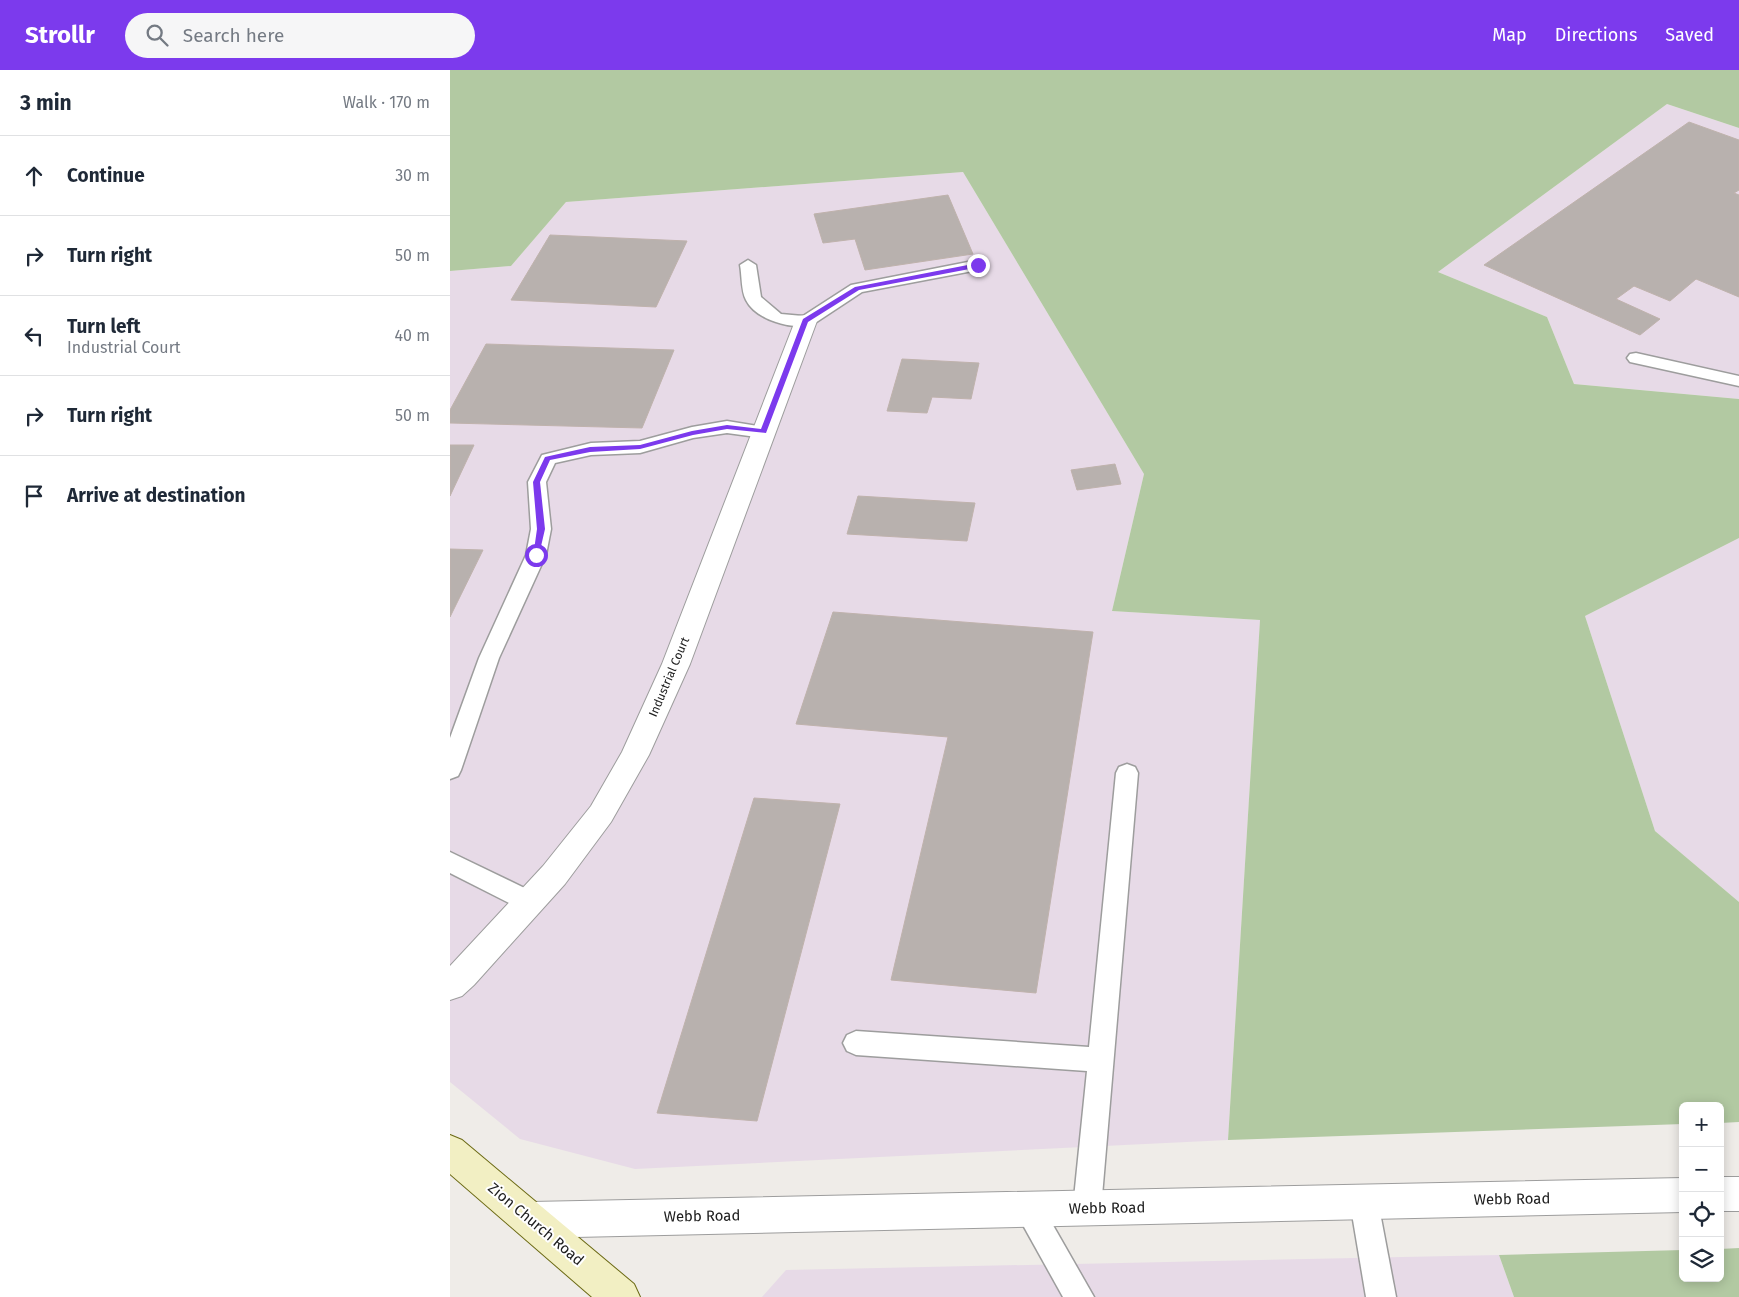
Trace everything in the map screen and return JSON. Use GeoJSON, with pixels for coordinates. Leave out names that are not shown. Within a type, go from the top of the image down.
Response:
{"type":"FeatureCollection","features":[{"type":"Feature","properties":{"kind":"street","name":"Industrial Court"},"geometry":{"type":"LineString","coordinates":[[450,986],[463,975],[554,875],[601,814],[635,755],[676,664],[806,321]]}},
{"type":"Feature","properties":{"kind":"street","name":"Zion Church Road"},"geometry":{"type":"LineString","coordinates":[[450,1152],[621,1297]]}},
{"type":"Feature","properties":{"kind":"street"},"geometry":{"type":"LineString","coordinates":[[1724,1194],[1739,1194]]}},
{"type":"Feature","properties":{"kind":"street","name":"Webb Road"},"geometry":{"type":"LineString","coordinates":[[531,1220],[1679,1195]]}},
{"type":"Feature","properties":{"kind":"lane"},"geometry":{"type":"LineString","coordinates":[[748,265],[753,299],[776,318],[806,321],[857,288],[978,265]]}},
{"type":"Feature","properties":{"kind":"lane"},"geometry":{"type":"LineString","coordinates":[[1636,358],[1739,381]]}},
{"type":"Feature","properties":{"kind":"lane"},"geometry":{"type":"LineString","coordinates":[[450,770],[489,658],[536,555],[541,529],[537,482],[548,459],[590,449],[640,447],[692,433],[727,427],[764,432]]}},
{"type":"Feature","properties":{"kind":"lane"},"geometry":{"type":"LineString","coordinates":[[1087,1208],[1127,773]]}},
{"type":"Feature","properties":{"kind":"lane"},"geometry":{"type":"LineString","coordinates":[[450,862],[530,902]]}},
{"type":"Feature","properties":{"kind":"lane"},"geometry":{"type":"LineString","coordinates":[[856,1043],[1101,1060]]}},
{"type":"Feature","properties":{"kind":"lane"},"geometry":{"type":"LineString","coordinates":[[1364,1202],[1381,1297]]}},
{"type":"Feature","properties":{"kind":"lane"},"geometry":{"type":"LineString","coordinates":[[1028,1210],[1080,1297]]}},
{"type":"Feature","properties":{"kind":"shaded area"},"geometry":{"type":"Polygon","coordinates":[[[1667,104],[1739,128],[1739,399],[1574,384],[1547,317],[1438,272],[1667,104]]]}},
{"type":"Feature","properties":{"kind":"shaded area"},"geometry":{"type":"Polygon","coordinates":[[[963,172],[1144,474],[1112,611],[1260,620],[1228,1140],[635,1169],[520,1139],[450,1082],[450,271],[511,266],[566,202],[963,172]]]}},
{"type":"Feature","properties":{"kind":"shaded area"},"geometry":{"type":"Polygon","coordinates":[[[1739,538],[1739,902],[1655,831],[1585,616],[1739,538]]]}},
{"type":"Feature","properties":{"kind":"shaded area"},"geometry":{"type":"Polygon","coordinates":[[[1499,1255],[1514,1297],[762,1297],[786,1270],[1499,1255]]]}},
{"type":"Feature","properties":{"kind":"green space"},"geometry":{"type":"Polygon","coordinates":[[[450,70],[1739,70],[1739,128],[1667,104],[1438,272],[1547,317],[1574,384],[1739,399],[1739,538],[1585,616],[1655,831],[1739,902],[1739,1122],[1724,1123],[1724,1102],[1679,1102],[1679,1124],[1228,1140],[1260,620],[1112,611],[1144,474],[963,172],[566,202],[511,266],[450,271],[450,70]]]}},
{"type":"Feature","properties":{"kind":"green space"},"geometry":{"type":"Polygon","coordinates":[[[1739,1248],[1739,1297],[1514,1297],[1499,1255],[1679,1250],[1679,1282],[1724,1282],[1724,1249],[1739,1248]]]}},
{"type":"Feature","properties":{"kind":"building"},"geometry":{"type":"Polygon","coordinates":[[[1689,122],[1739,140],[1739,190],[1734,193],[1739,195],[1739,297],[1696,279],[1670,301],[1634,286],[1616,299],[1660,319],[1640,335],[1484,265],[1689,122]]]}},
{"type":"Feature","properties":{"kind":"building"},"geometry":{"type":"Polygon","coordinates":[[[948,195],[973,254],[865,270],[855,239],[823,243],[814,214],[948,195]]]}},
{"type":"Feature","properties":{"kind":"building"},"geometry":{"type":"Polygon","coordinates":[[[550,235],[687,241],[656,307],[511,300],[550,235]]]}},
{"type":"Feature","properties":{"kind":"building"},"geometry":{"type":"Polygon","coordinates":[[[486,344],[674,350],[642,428],[450,423],[450,410],[486,344]]]}},
{"type":"Feature","properties":{"kind":"building"},"geometry":{"type":"Polygon","coordinates":[[[902,359],[979,363],[971,399],[932,397],[927,413],[887,411],[902,359]]]}},
{"type":"Feature","properties":{"kind":"building"},"geometry":{"type":"Polygon","coordinates":[[[450,445],[474,445],[450,496],[450,445]]]}},
{"type":"Feature","properties":{"kind":"building"},"geometry":{"type":"Polygon","coordinates":[[[1115,464],[1121,484],[1077,490],[1071,470],[1115,464]]]}},
{"type":"Feature","properties":{"kind":"building"},"geometry":{"type":"Polygon","coordinates":[[[858,496],[975,503],[967,541],[847,534],[858,496]]]}},
{"type":"Feature","properties":{"kind":"building"},"geometry":{"type":"Polygon","coordinates":[[[450,549],[483,550],[450,617],[450,549]]]}},
{"type":"Feature","properties":{"kind":"building"},"geometry":{"type":"Polygon","coordinates":[[[833,612],[1093,632],[1036,993],[891,980],[948,737],[796,724],[833,612]]]}},
{"type":"Feature","properties":{"kind":"building"},"geometry":{"type":"Polygon","coordinates":[[[754,798],[840,804],[757,1121],[657,1113],[754,798]]]}},
{"type":"Feature","properties":{"kind":"route"},"geometry":{"type":"LineString","coordinates":[[536,555],[541,529],[537,482],[548,459],[590,449],[640,447],[692,433],[727,427],[764,432],[806,321],[857,288],[978,265]]}}]}
